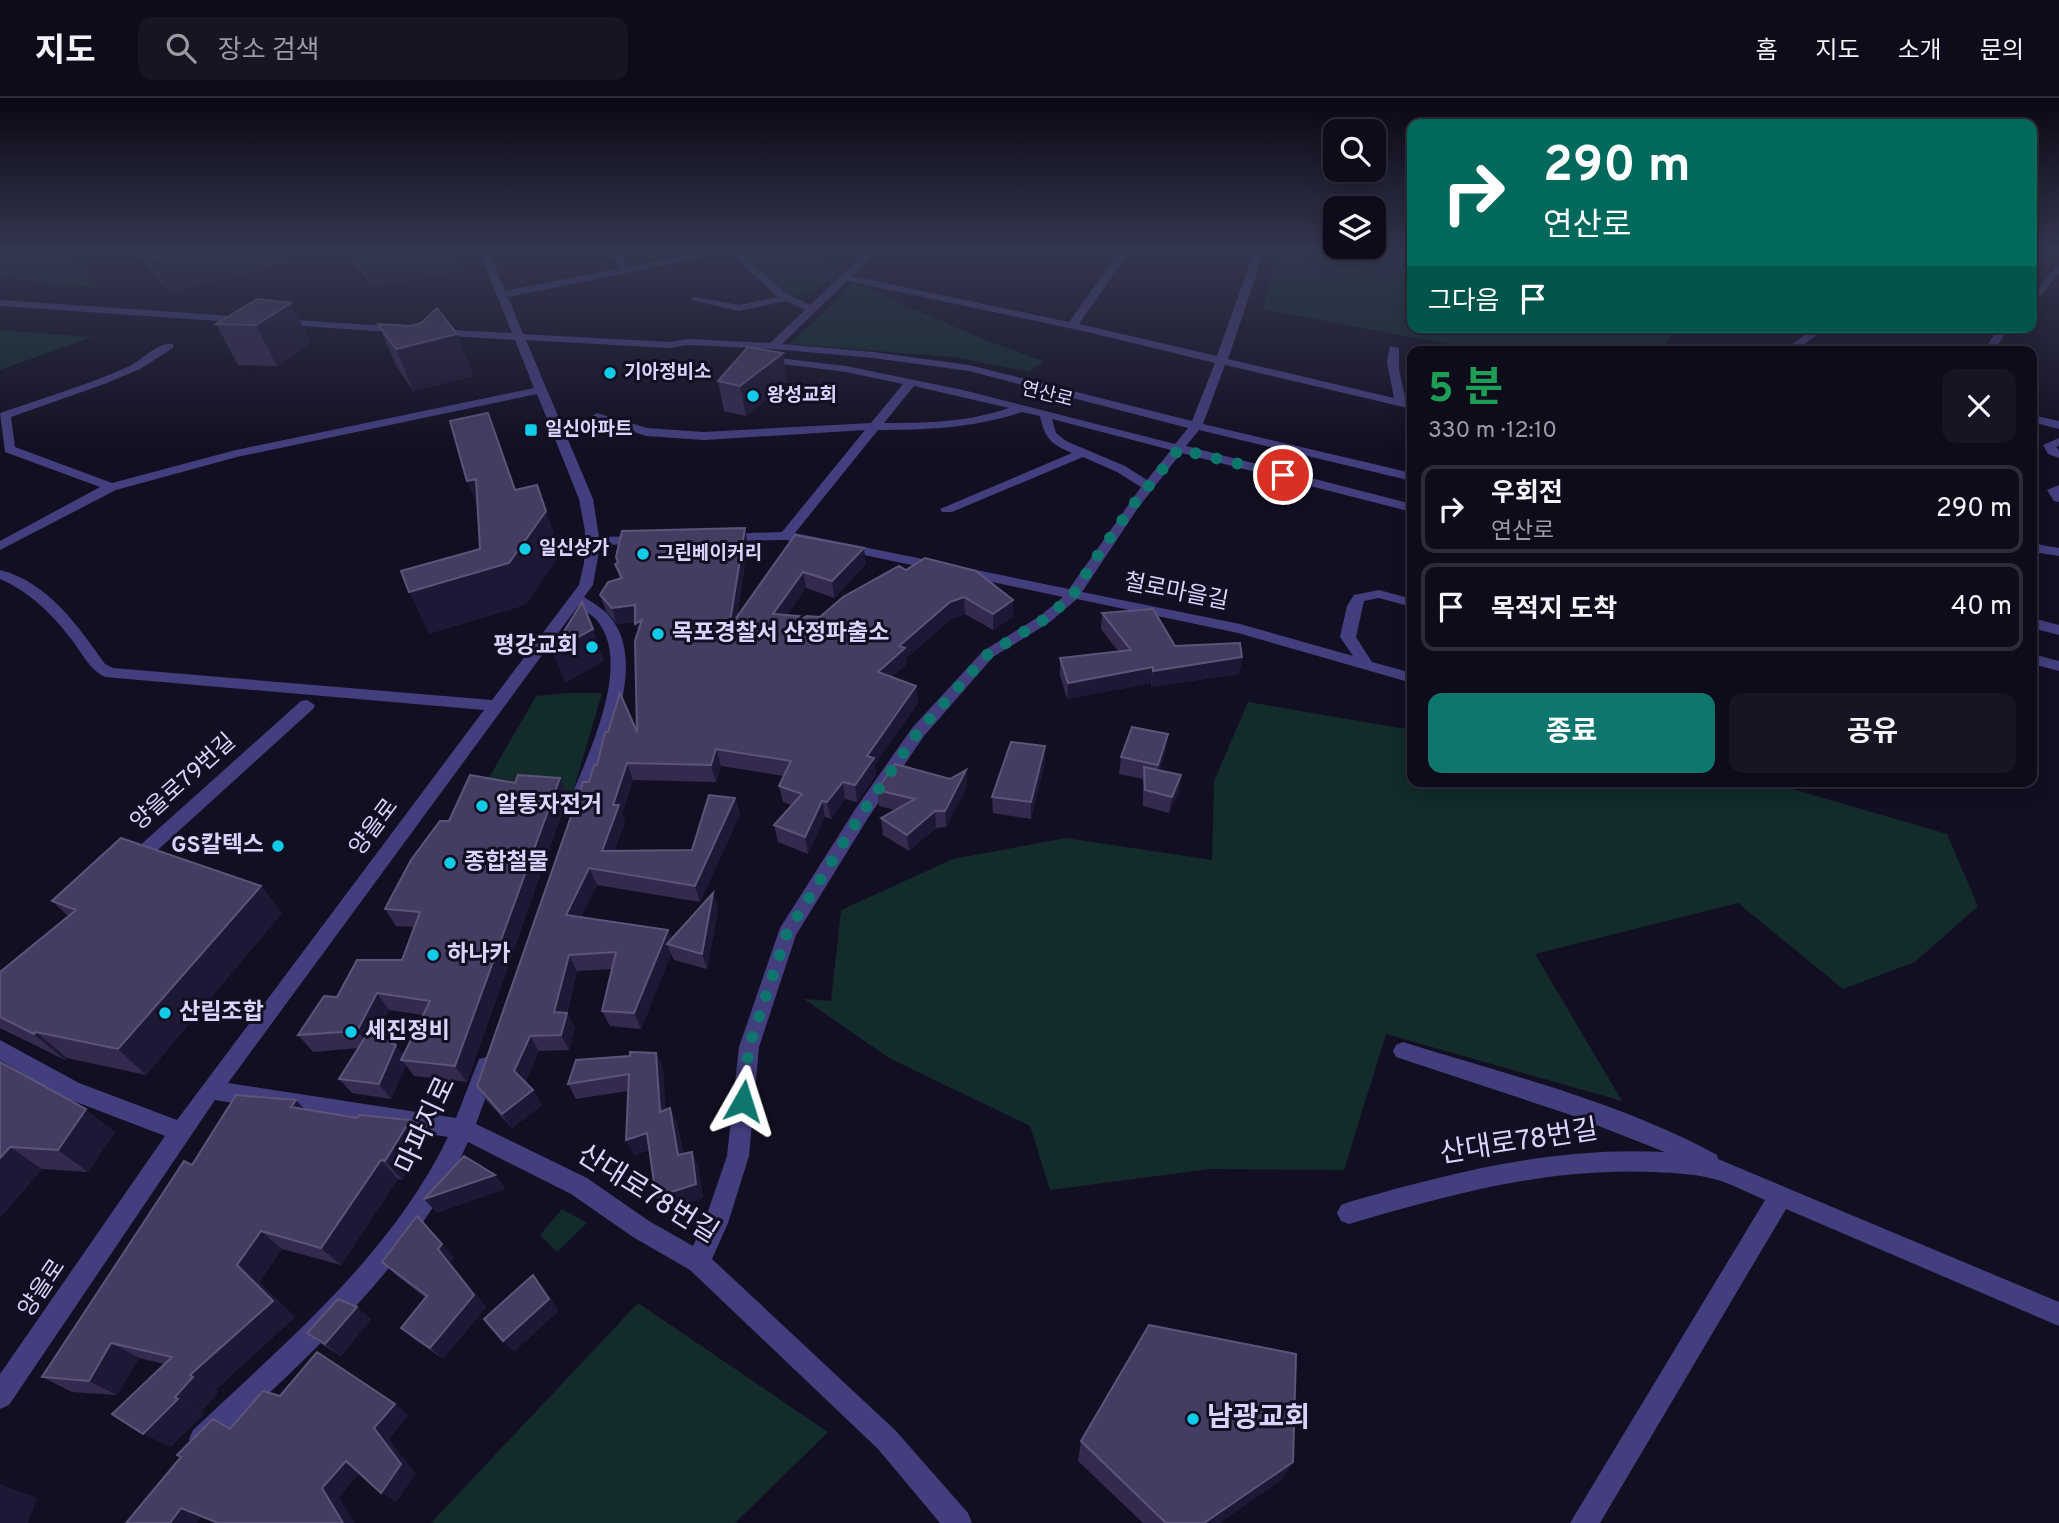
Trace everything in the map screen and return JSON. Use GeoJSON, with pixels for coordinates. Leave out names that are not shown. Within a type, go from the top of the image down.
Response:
{"type":"FeatureCollection","features":[{"type":"Feature","properties":{"kind":"street"},"geometry":{"type":"LineString","coordinates":[[188,316],[255,320]]}},
{"type":"Feature","properties":{"kind":"street","name":"양을로"},"geometry":{"type":"LineString","coordinates":[[0,1396],[210,1090],[586,585],[592,568],[594,541],[586,499],[509,316]]}},
{"type":"Feature","properties":{"kind":"street"},"geometry":{"type":"LineString","coordinates":[[773,346],[806,316]]}},
{"type":"Feature","properties":{"kind":"street"},"geometry":{"type":"LineString","coordinates":[[1023,316],[1406,405]]}},
{"type":"Feature","properties":{"kind":"street"},"geometry":{"type":"LineString","coordinates":[[1072,326],[1079,316]]}},
{"type":"Feature","properties":{"kind":"street"},"geometry":{"type":"LineString","coordinates":[[698,1262],[716,1223],[738,1156],[749,1047],[787,933],[862,813],[918,732],[988,654],[1045,619],[1073,595],[1148,486],[1196,426],[1237,316]]}},
{"type":"Feature","properties":{"kind":"street"},"geometry":{"type":"LineString","coordinates":[[269,321],[408,331]]}},
{"type":"Feature","properties":{"kind":"street","name":"연산로"},"geometry":{"type":"LineString","coordinates":[[421,331],[669,345],[688,342],[773,346],[873,355],[969,368],[1407,476]]}},
{"type":"Feature","properties":{"kind":"street"},"geometry":{"type":"LineString","coordinates":[[1798,333],[1800,342]]}},
{"type":"Feature","properties":{"kind":"street"},"geometry":{"type":"LineString","coordinates":[[1795,346],[1813,333]]}},
{"type":"Feature","properties":{"kind":"street","name":"연산로"},"geometry":{"type":"LineString","coordinates":[[669,345],[679,351],[846,369],[911,382],[1407,507]]}},
{"type":"Feature","properties":{"kind":"street"},"geometry":{"type":"LineString","coordinates":[[111,487],[9,450],[3,416],[103,381],[136,367],[169,346]]}},
{"type":"Feature","properties":{"kind":"street"},"geometry":{"type":"LineString","coordinates":[[1394,348],[1391,364],[1406,405]]}},
{"type":"Feature","properties":{"kind":"street"},"geometry":{"type":"LineString","coordinates":[[786,536],[911,382]]}},
{"type":"Feature","properties":{"kind":"street"},"geometry":{"type":"LineString","coordinates":[[0,545],[111,487],[236,454],[540,390]]}},
{"type":"Feature","properties":{"kind":"street"},"geometry":{"type":"LineString","coordinates":[[597,417],[646,432],[689,436],[969,423],[1021,408]]}},
{"type":"Feature","properties":{"kind":"street"},"geometry":{"type":"LineString","coordinates":[[1045,414],[1050,434],[1062,444],[1121,469],[1148,486]]}},
{"type":"Feature","properties":{"kind":"street"},"geometry":{"type":"LineString","coordinates":[[2037,419],[2059,425]]}},
{"type":"Feature","properties":{"kind":"street"},"geometry":{"type":"LineString","coordinates":[[2059,442],[2049,445],[2052,451],[2059,454]]}},
{"type":"Feature","properties":{"kind":"street"},"geometry":{"type":"LineString","coordinates":[[947,509],[1083,453]]}},
{"type":"Feature","properties":{"kind":"street"},"geometry":{"type":"LineString","coordinates":[[2059,489],[2053,490],[2059,498]]}},
{"type":"Feature","properties":{"kind":"street","name":"철로마을길"},"geometry":{"type":"LineString","coordinates":[[704,538],[786,536],[1240,629],[1407,676]]}},
{"type":"Feature","properties":{"kind":"street"},"geometry":{"type":"LineString","coordinates":[[594,541],[662,540]]}},
{"type":"Feature","properties":{"kind":"street"},"geometry":{"type":"LineString","coordinates":[[2037,549],[2059,552]]}},
{"type":"Feature","properties":{"kind":"street"},"geometry":{"type":"LineString","coordinates":[[0,573],[45,598],[56,608],[100,668],[110,673],[496,706]]}},
{"type":"Feature","properties":{"kind":"street"},"geometry":{"type":"LineString","coordinates":[[1366,664],[1348,637],[1354,606],[1359,598],[1379,594],[1407,602]]}},
{"type":"Feature","properties":{"kind":"street"},"geometry":{"type":"LineString","coordinates":[[570,822],[608,718],[620,675],[619,649],[606,621],[576,598]]}},
{"type":"Feature","properties":{"kind":"street"},"geometry":{"type":"LineString","coordinates":[[2037,624],[2059,630]]}},
{"type":"Feature","properties":{"kind":"street"},"geometry":{"type":"LineString","coordinates":[[2037,660],[2059,666]]}},
{"type":"Feature","properties":{"kind":"street","name":"양을로79번길"},"geometry":{"type":"LineString","coordinates":[[123,871],[307,705]]}},
{"type":"Feature","properties":{"kind":"street","name":"마파지로"},"geometry":{"type":"LineString","coordinates":[[186,1453],[373,1269],[419,1210],[464,1129],[494,1041]]}},
{"type":"Feature","properties":{"kind":"street"},"geometry":{"type":"LineString","coordinates":[[0,1049],[71,1090],[181,1132]]}},
{"type":"Feature","properties":{"kind":"street"},"geometry":{"type":"LineString","coordinates":[[1403,1051],[1511,1083],[1647,1132],[1678,1145],[1721,1170]]}},
{"type":"Feature","properties":{"kind":"street","name":"산대로78번길"},"geometry":{"type":"LineString","coordinates":[[210,1090],[464,1129],[579,1186],[641,1229],[698,1262],[887,1440],[958,1523]]}},
{"type":"Feature","properties":{"kind":"street","name":"산대로78번길"},"geometry":{"type":"LineString","coordinates":[[1349,1213],[1428,1189],[1570,1161],[1632,1158],[1690,1163],[1721,1170],[2059,1314]]}},
{"type":"Feature","properties":{"kind":"street"},"geometry":{"type":"LineString","coordinates":[[1584,1523],[1781,1196]]}},
{"type":"Feature","properties":{"kind":"green space"},"geometry":{"type":"Polygon","coordinates":[[[820,316],[929,316],[990,342],[1044,361],[1029,372],[953,357],[790,344],[820,316]]]}},
{"type":"Feature","properties":{"kind":"green space"},"geometry":{"type":"Polygon","coordinates":[[[1296,316],[1407,316],[1407,333],[1673,333],[1663,346],[1458,346],[1296,316]]]}},
{"type":"Feature","properties":{"kind":"green space"},"geometry":{"type":"Polygon","coordinates":[[[0,330],[92,337],[0,370],[0,330]]]}},
{"type":"Feature","properties":{"kind":"green space"},"geometry":{"type":"Polygon","coordinates":[[[602,693],[573,792],[486,783],[536,696],[602,693]]]}},
{"type":"Feature","properties":{"kind":"green space"},"geometry":{"type":"Polygon","coordinates":[[[1248,702],[1407,729],[1407,787],[1786,787],[1947,834],[1978,906],[1915,962],[1843,989],[1738,903],[1535,954],[1622,1101],[1386,1034],[1344,1170],[1210,1169],[1050,1190],[1030,1126],[889,1058],[804,999],[831,1001],[841,910],[953,859],[1066,838],[1212,860],[1214,781],[1248,702]]]}},
{"type":"Feature","properties":{"kind":"green space"},"geometry":{"type":"Polygon","coordinates":[[[562,1209],[587,1223],[557,1252],[540,1235],[562,1209]]]}},
{"type":"Feature","properties":{"kind":"green space"},"geometry":{"type":"Polygon","coordinates":[[[638,1303],[828,1432],[735,1523],[431,1523],[638,1303]]]}},
{"type":"Feature","properties":{"kind":"building"},"geometry":{"type":"Polygon","coordinates":[[[230,316],[271,316],[256,325],[216,324],[230,316]]]}},
{"type":"Feature","properties":{"kind":"building"},"geometry":{"type":"Polygon","coordinates":[[[429,316],[443,316],[457,334],[396,349],[378,324],[411,326],[421,323],[429,316]]]}},
{"type":"Feature","properties":{"kind":"building"},"geometry":{"type":"Polygon","coordinates":[[[748,347],[783,353],[740,386],[718,381],[748,347]]]}},
{"type":"Feature","properties":{"kind":"building"},"geometry":{"type":"Polygon","coordinates":[[[488,413],[515,490],[537,485],[546,511],[509,563],[409,592],[401,571],[480,549],[476,479],[467,481],[450,421],[488,413]]]}},
{"type":"Feature","properties":{"kind":"building"},"geometry":{"type":"Polygon","coordinates":[[[745,528],[729,628],[795,535],[864,548],[832,581],[803,572],[773,614],[799,616],[788,626],[807,616],[820,617],[843,597],[899,566],[906,570],[925,558],[976,571],[1013,600],[993,614],[964,597],[950,602],[899,646],[905,648],[878,672],[916,686],[867,756],[874,758],[855,785],[843,782],[827,802],[822,801],[805,837],[774,825],[802,794],[779,786],[791,761],[716,749],[711,765],[627,763],[613,805],[619,805],[602,851],[692,850],[709,795],[735,798],[695,886],[589,868],[566,915],[668,930],[634,1013],[602,1011],[616,952],[569,955],[554,1012],[567,1013],[561,1035],[530,1036],[514,1071],[533,1090],[502,1114],[477,1086],[583,782],[589,782],[594,765],[597,765],[605,732],[608,732],[620,693],[637,732],[635,641],[642,620],[635,624],[635,605],[612,608],[600,595],[608,582],[622,578],[615,564],[618,563],[616,557],[622,531],[745,528]]]}},
{"type":"Feature","properties":{"kind":"building"},"geometry":{"type":"Polygon","coordinates":[[[582,602],[593,629],[552,651],[582,602]]]}},
{"type":"Feature","properties":{"kind":"building"},"geometry":{"type":"Polygon","coordinates":[[[1153,609],[1175,646],[1240,643],[1242,657],[1153,671],[1153,667],[1068,683],[1060,658],[1131,650],[1102,613],[1153,609]]]}},
{"type":"Feature","properties":{"kind":"building"},"geometry":{"type":"Polygon","coordinates":[[[1132,727],[1168,734],[1158,765],[1121,757],[1132,727]]]}},
{"type":"Feature","properties":{"kind":"building"},"geometry":{"type":"Polygon","coordinates":[[[1011,742],[1045,746],[1031,802],[992,797],[1011,742]]]}},
{"type":"Feature","properties":{"kind":"building"},"geometry":{"type":"Polygon","coordinates":[[[895,764],[950,779],[966,770],[945,811],[935,811],[907,835],[881,818],[915,799],[877,790],[895,764]]]}},
{"type":"Feature","properties":{"kind":"building"},"geometry":{"type":"Polygon","coordinates":[[[1144,767],[1181,775],[1172,797],[1145,790],[1144,767]]]}},
{"type":"Feature","properties":{"kind":"building"},"geometry":{"type":"Polygon","coordinates":[[[470,775],[515,783],[518,775],[560,778],[455,1066],[401,1060],[430,1001],[377,993],[357,1031],[298,1035],[324,996],[337,997],[357,960],[402,960],[420,912],[385,909],[411,860],[440,821],[449,821],[470,775]]]}},
{"type":"Feature","properties":{"kind":"building"},"geometry":{"type":"Polygon","coordinates":[[[121,838],[261,886],[118,1049],[36,1032],[34,1034],[0,1017],[0,972],[76,910],[52,901],[121,838]]]}},
{"type":"Feature","properties":{"kind":"building"},"geometry":{"type":"Polygon","coordinates":[[[713,893],[702,954],[667,944],[713,893]]]}},
{"type":"Feature","properties":{"kind":"building"},"geometry":{"type":"Polygon","coordinates":[[[369,1031],[396,1045],[379,1084],[339,1079],[369,1031]]]}},
{"type":"Feature","properties":{"kind":"building"},"geometry":{"type":"Polygon","coordinates":[[[630,1052],[656,1053],[660,1112],[670,1108],[678,1155],[692,1152],[696,1184],[656,1197],[647,1133],[626,1140],[629,1074],[568,1084],[576,1060],[630,1056],[630,1052]]]}},
{"type":"Feature","properties":{"kind":"building"},"geometry":{"type":"Polygon","coordinates":[[[0,1062],[86,1109],[58,1150],[10,1147],[0,1158],[0,1062]]]}},
{"type":"Feature","properties":{"kind":"building"},"geometry":{"type":"Polygon","coordinates":[[[236,1095],[296,1100],[291,1107],[357,1118],[359,1115],[410,1120],[385,1161],[381,1160],[321,1248],[261,1231],[237,1265],[273,1301],[190,1375],[193,1377],[175,1397],[178,1399],[143,1434],[112,1414],[172,1357],[111,1343],[89,1381],[42,1377],[184,1161],[192,1165],[236,1095]]]}},
{"type":"Feature","properties":{"kind":"building"},"geometry":{"type":"Polygon","coordinates":[[[464,1156],[495,1175],[424,1199],[464,1156]]]}},
{"type":"Feature","properties":{"kind":"building"},"geometry":{"type":"Polygon","coordinates":[[[417,1216],[442,1244],[438,1249],[474,1295],[430,1348],[401,1328],[427,1296],[382,1262],[417,1216]]]}},
{"type":"Feature","properties":{"kind":"building"},"geometry":{"type":"Polygon","coordinates":[[[533,1275],[549,1299],[503,1341],[484,1319],[533,1275]]]}},
{"type":"Feature","properties":{"kind":"building"},"geometry":{"type":"Polygon","coordinates":[[[338,1299],[357,1307],[325,1344],[307,1333],[338,1299]]]}},
{"type":"Feature","properties":{"kind":"building","name":"남광교회"},"geometry":{"type":"Polygon","coordinates":[[[1149,1325],[1296,1354],[1293,1462],[1204,1523],[1166,1523],[1081,1441],[1149,1325]]]}},
{"type":"Feature","properties":{"kind":"building"},"geometry":{"type":"Polygon","coordinates":[[[317,1352],[395,1404],[374,1428],[401,1464],[381,1493],[346,1461],[322,1488],[343,1523],[218,1523],[181,1508],[170,1523],[126,1523],[181,1457],[177,1455],[213,1419],[230,1429],[263,1391],[280,1396],[317,1352]]]}},
{"type":"Feature","properties":{"kind":"place","name":"기아정비소"},"geometry":{"type":"Point","coordinates":[610,373]}},
{"type":"Feature","properties":{"kind":"place","name":"왕성교회"},"geometry":{"type":"Point","coordinates":[753,396]}},
{"type":"Feature","properties":{"kind":"place","name":"일신아파트"},"geometry":{"type":"Point","coordinates":[531,430]}},
{"type":"Feature","properties":{"kind":"place","name":"일신상가"},"geometry":{"type":"Point","coordinates":[525,549]}},
{"type":"Feature","properties":{"kind":"place","name":"그린베이커리"},"geometry":{"type":"Point","coordinates":[643,554]}},
{"type":"Feature","properties":{"kind":"place","name":"목포경찰서 산정파출소"},"geometry":{"type":"Point","coordinates":[658,634]}},
{"type":"Feature","properties":{"kind":"place","name":"평강교회"},"geometry":{"type":"Point","coordinates":[592,647]}},
{"type":"Feature","properties":{"kind":"place","name":"알통자전거"},"geometry":{"type":"Point","coordinates":[482,806]}},
{"type":"Feature","properties":{"kind":"place","name":"GS칼텍스"},"geometry":{"type":"Point","coordinates":[278,846]}},
{"type":"Feature","properties":{"kind":"place","name":"종합철물"},"geometry":{"type":"Point","coordinates":[450,863]}},
{"type":"Feature","properties":{"kind":"place","name":"하나카"},"geometry":{"type":"Point","coordinates":[433,955]}},
{"type":"Feature","properties":{"kind":"place","name":"산림조합"},"geometry":{"type":"Point","coordinates":[165,1013]}},
{"type":"Feature","properties":{"kind":"place","name":"세진정비"},"geometry":{"type":"Point","coordinates":[351,1032]}},
{"type":"Feature","properties":{"kind":"place","name":"남광교회"},"geometry":{"type":"Point","coordinates":[1193,1419]}},
{"type":"Feature","properties":{"kind":"route"},"geometry":{"type":"LineString","coordinates":[[743,1101],[749,1047],[787,933],[862,813],[918,732],[988,654],[1045,619],[1073,595],[1133,505],[1179,449],[1283,475]]}}]}
